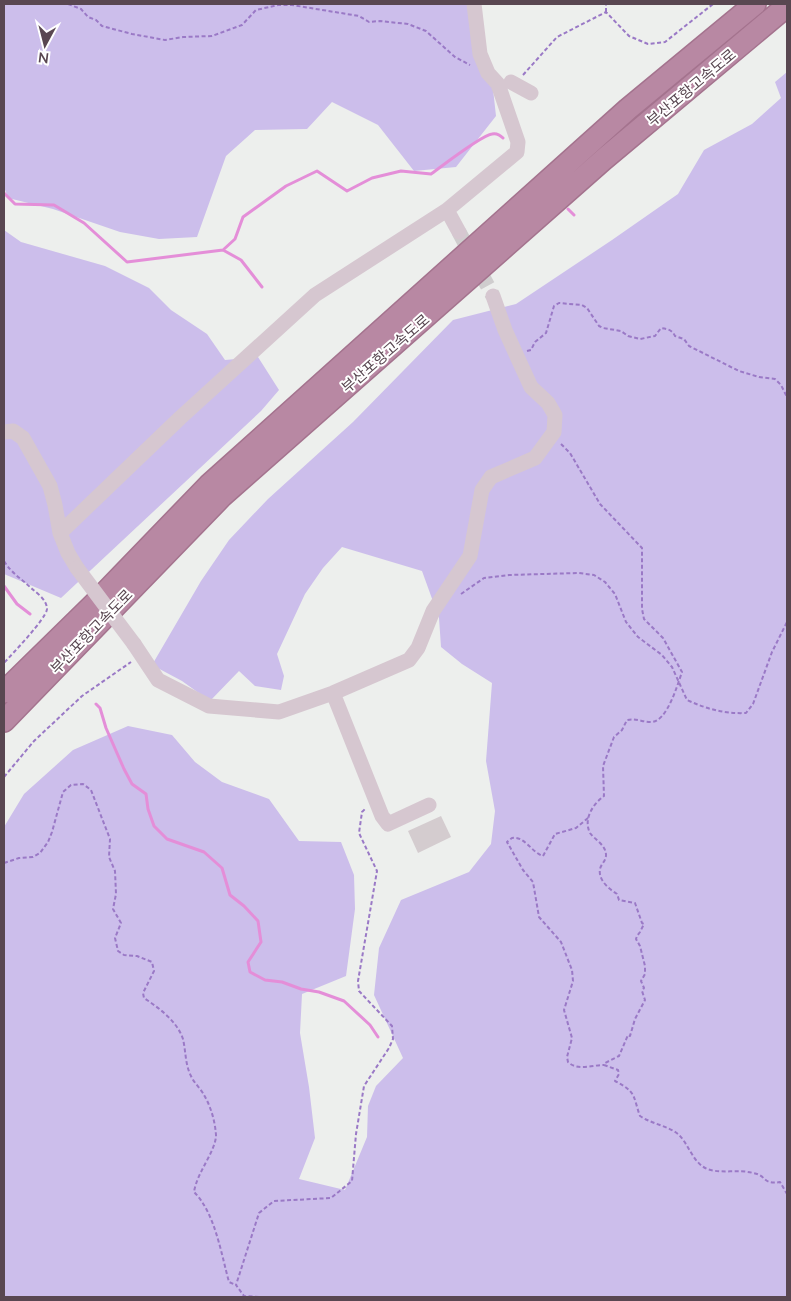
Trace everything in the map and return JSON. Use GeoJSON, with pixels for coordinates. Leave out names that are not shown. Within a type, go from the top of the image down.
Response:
{"type":"FeatureCollection","features":[{"type":"Feature","properties":{"kind":"highway","name":"부산포항고속도로"},"geometry":{"type":"LineString","coordinates":[[4,692],[94,604],[209,485],[628,109],[755,4]]}},
{"type":"Feature","properties":{"kind":"highway","name":"부산포항고속도로"},"geometry":{"type":"LineString","coordinates":[[4,721],[222,496],[604,160],[787,6]]}},
{"type":"Feature","properties":{"kind":"lane"},"geometry":{"type":"LineString","coordinates":[[60,533],[180,418],[316,295],[447,210],[517,152],[518,142],[498,84],[488,74],[480,54],[474,4]]}},
{"type":"Feature","properties":{"kind":"lane"},"geometry":{"type":"LineString","coordinates":[[511,82],[531,93]]}},
{"type":"Feature","properties":{"kind":"lane"},"geometry":{"type":"LineString","coordinates":[[447,210],[459,232]]}},
{"type":"Feature","properties":{"kind":"lane"},"geometry":{"type":"LineString","coordinates":[[4,432],[13,431],[23,438],[50,486],[56,505],[60,533],[68,553],[158,680],[209,706],[279,712],[333,693],[409,660],[418,648],[434,611],[448,586],[470,556],[482,490],[491,477],[535,458],[552,436],[555,415],[548,403],[530,388],[492,296]]}},
{"type":"Feature","properties":{"kind":"lane"},"geometry":{"type":"LineString","coordinates":[[333,693],[382,816],[388,824],[429,805]]}},
{"type":"Feature","properties":{"kind":"path"},"geometry":{"type":"LineString","coordinates":[[68,4],[81,9],[88,17],[96,20],[102,26],[165,40],[212,36],[242,25],[256,10],[278,5],[344,13],[359,16],[369,22],[380,21],[408,24],[426,31],[455,57],[488,74]]}},
{"type":"Feature","properties":{"kind":"path"},"geometry":{"type":"LineString","coordinates":[[606,4],[606,12],[629,36],[648,44],[665,42],[713,4]]}},
{"type":"Feature","properties":{"kind":"path"},"geometry":{"type":"LineString","coordinates":[[511,82],[518,79],[557,37],[606,12]]}},
{"type":"Feature","properties":{"kind":"path"},"geometry":{"type":"LineString","coordinates":[[526,351],[531,350],[535,342],[546,333],[554,306],[559,304],[582,305],[591,313],[599,326],[621,330],[628,336],[646,339],[655,336],[661,328],[672,331],[675,336],[684,339],[689,346],[739,371],[759,377],[775,379],[781,385],[787,397]]}},
{"type":"Feature","properties":{"kind":"path"},"geometry":{"type":"LineString","coordinates":[[552,436],[570,454],[600,504],[642,548],[642,609],[644,619],[664,638],[682,672],[663,717],[652,722],[634,719],[627,720],[622,730],[614,737],[604,766],[604,796],[597,801],[588,818],[576,828],[555,834],[542,856],[538,855],[519,838],[512,838],[507,842],[523,870],[534,882],[540,917],[561,942],[572,970],[573,981],[564,1010],[572,1038],[567,1057],[568,1062],[573,1066],[579,1067],[604,1065],[618,1070],[619,1074],[615,1081],[633,1094],[640,1116],[650,1123],[671,1130],[679,1135],[705,1168],[754,1172],[768,1183],[780,1182],[787,1194]]}},
{"type":"Feature","properties":{"kind":"path"},"geometry":{"type":"LineString","coordinates":[[4,561],[10,571],[29,585],[43,599],[47,609],[43,618],[4,663]]}},
{"type":"Feature","properties":{"kind":"path"},"geometry":{"type":"LineString","coordinates":[[460,594],[484,578],[509,575],[579,573],[594,575],[605,582],[615,594],[626,622],[638,637],[662,655],[672,667],[687,700],[719,712],[746,713],[752,704],[772,652],[787,622]]}},
{"type":"Feature","properties":{"kind":"path"},"geometry":{"type":"LineString","coordinates":[[4,777],[34,741],[82,696],[137,650]]}},
{"type":"Feature","properties":{"kind":"path"},"geometry":{"type":"LineString","coordinates":[[4,863],[19,858],[33,857],[40,853],[52,832],[63,792],[71,785],[83,784],[91,790],[110,839],[109,857],[115,871],[116,894],[113,909],[121,923],[116,938],[118,951],[124,955],[137,956],[152,962],[154,972],[143,993],[144,998],[164,1012],[178,1030],[183,1040],[185,1060],[191,1077],[204,1095],[213,1115],[216,1136],[214,1147],[196,1182],[194,1192],[209,1211],[229,1282],[236,1285],[244,1296],[259,1297]]}},
{"type":"Feature","properties":{"kind":"path"},"geometry":{"type":"LineString","coordinates":[[236,1285],[260,1213],[274,1201],[331,1198],[352,1180],[356,1134],[364,1086],[393,1039],[392,1026],[359,991],[358,981],[377,871],[359,833],[362,812],[376,798]]}},
{"type":"Feature","properties":{"kind":"path"},"geometry":{"type":"LineString","coordinates":[[588,818],[590,832],[604,848],[606,855],[600,870],[602,880],[608,889],[617,894],[619,900],[635,903],[644,924],[636,939],[640,946],[645,966],[645,974],[641,981],[645,1000],[635,1019],[632,1033],[630,1036],[628,1035],[619,1056],[604,1065]]}},
{"type":"Feature","properties":{"kind":"shaded area"},"geometry":{"type":"Polygon","coordinates":[[[4,4],[473,4],[493,89],[496,116],[456,167],[414,171],[378,125],[332,102],[307,129],[255,130],[226,156],[197,237],[159,239],[120,232],[53,209],[8,198],[4,187],[4,4]]]}},
{"type":"Feature","properties":{"kind":"shaded area"},"geometry":{"type":"Polygon","coordinates":[[[787,72],[787,1297],[4,1297],[4,827],[24,794],[73,750],[128,726],[172,735],[195,762],[222,782],[269,799],[299,841],[341,842],[354,875],[355,909],[346,976],[302,994],[300,1033],[315,1138],[299,1179],[345,1190],[367,1137],[368,1106],[376,1086],[403,1058],[374,995],[379,948],[401,900],[469,872],[491,844],[495,811],[486,761],[492,683],[462,664],[441,647],[439,618],[422,571],[342,547],[323,568],[305,594],[277,654],[284,676],[281,690],[255,686],[239,671],[210,701],[182,681],[152,665],[201,581],[229,540],[268,499],[353,422],[453,320],[516,304],[678,194],[704,150],[752,124],[781,98],[775,82],[787,72]]]}},
{"type":"Feature","properties":{"kind":"shaded area"},"geometry":{"type":"Polygon","coordinates":[[[4,230],[21,242],[105,266],[149,288],[171,310],[207,334],[225,360],[258,357],[279,390],[261,411],[61,598],[4,574],[4,230]]]}},
{"type":"Feature","properties":{"kind":"building"},"geometry":{"type":"Polygon","coordinates":[[[441,816],[451,837],[418,853],[408,831],[441,816]]]}},
{"type":"Feature","properties":{"kind":"waterway"},"geometry":{"type":"LineString","coordinates":[[223,250],[235,239],[243,217],[286,186],[317,171],[347,191],[372,178],[401,171],[431,174],[462,151],[487,136],[495,134],[503,138]]}},
{"type":"Feature","properties":{"kind":"waterway"},"geometry":{"type":"LineString","coordinates":[[4,193],[15,204],[54,205],[84,223],[127,262],[223,250],[241,260],[262,287]]}},
{"type":"Feature","properties":{"kind":"waterway"},"geometry":{"type":"LineString","coordinates":[[568,209],[574,215]]}},
{"type":"Feature","properties":{"kind":"waterway"},"geometry":{"type":"LineString","coordinates":[[4,586],[17,604],[30,614]]}},
{"type":"Feature","properties":{"kind":"waterway"},"geometry":{"type":"LineString","coordinates":[[96,704],[100,708],[106,728],[132,784],[146,794],[148,809],[154,826],[167,839],[204,852],[222,868],[230,895],[258,921],[261,942],[248,962],[250,972],[265,980],[282,982],[344,1001],[370,1025],[378,1037]]}},
{"type":"Feature","properties":{"kind":"tunnel"},"geometry":{"type":"LineString","coordinates":[[459,232],[493,296]]}}]}
